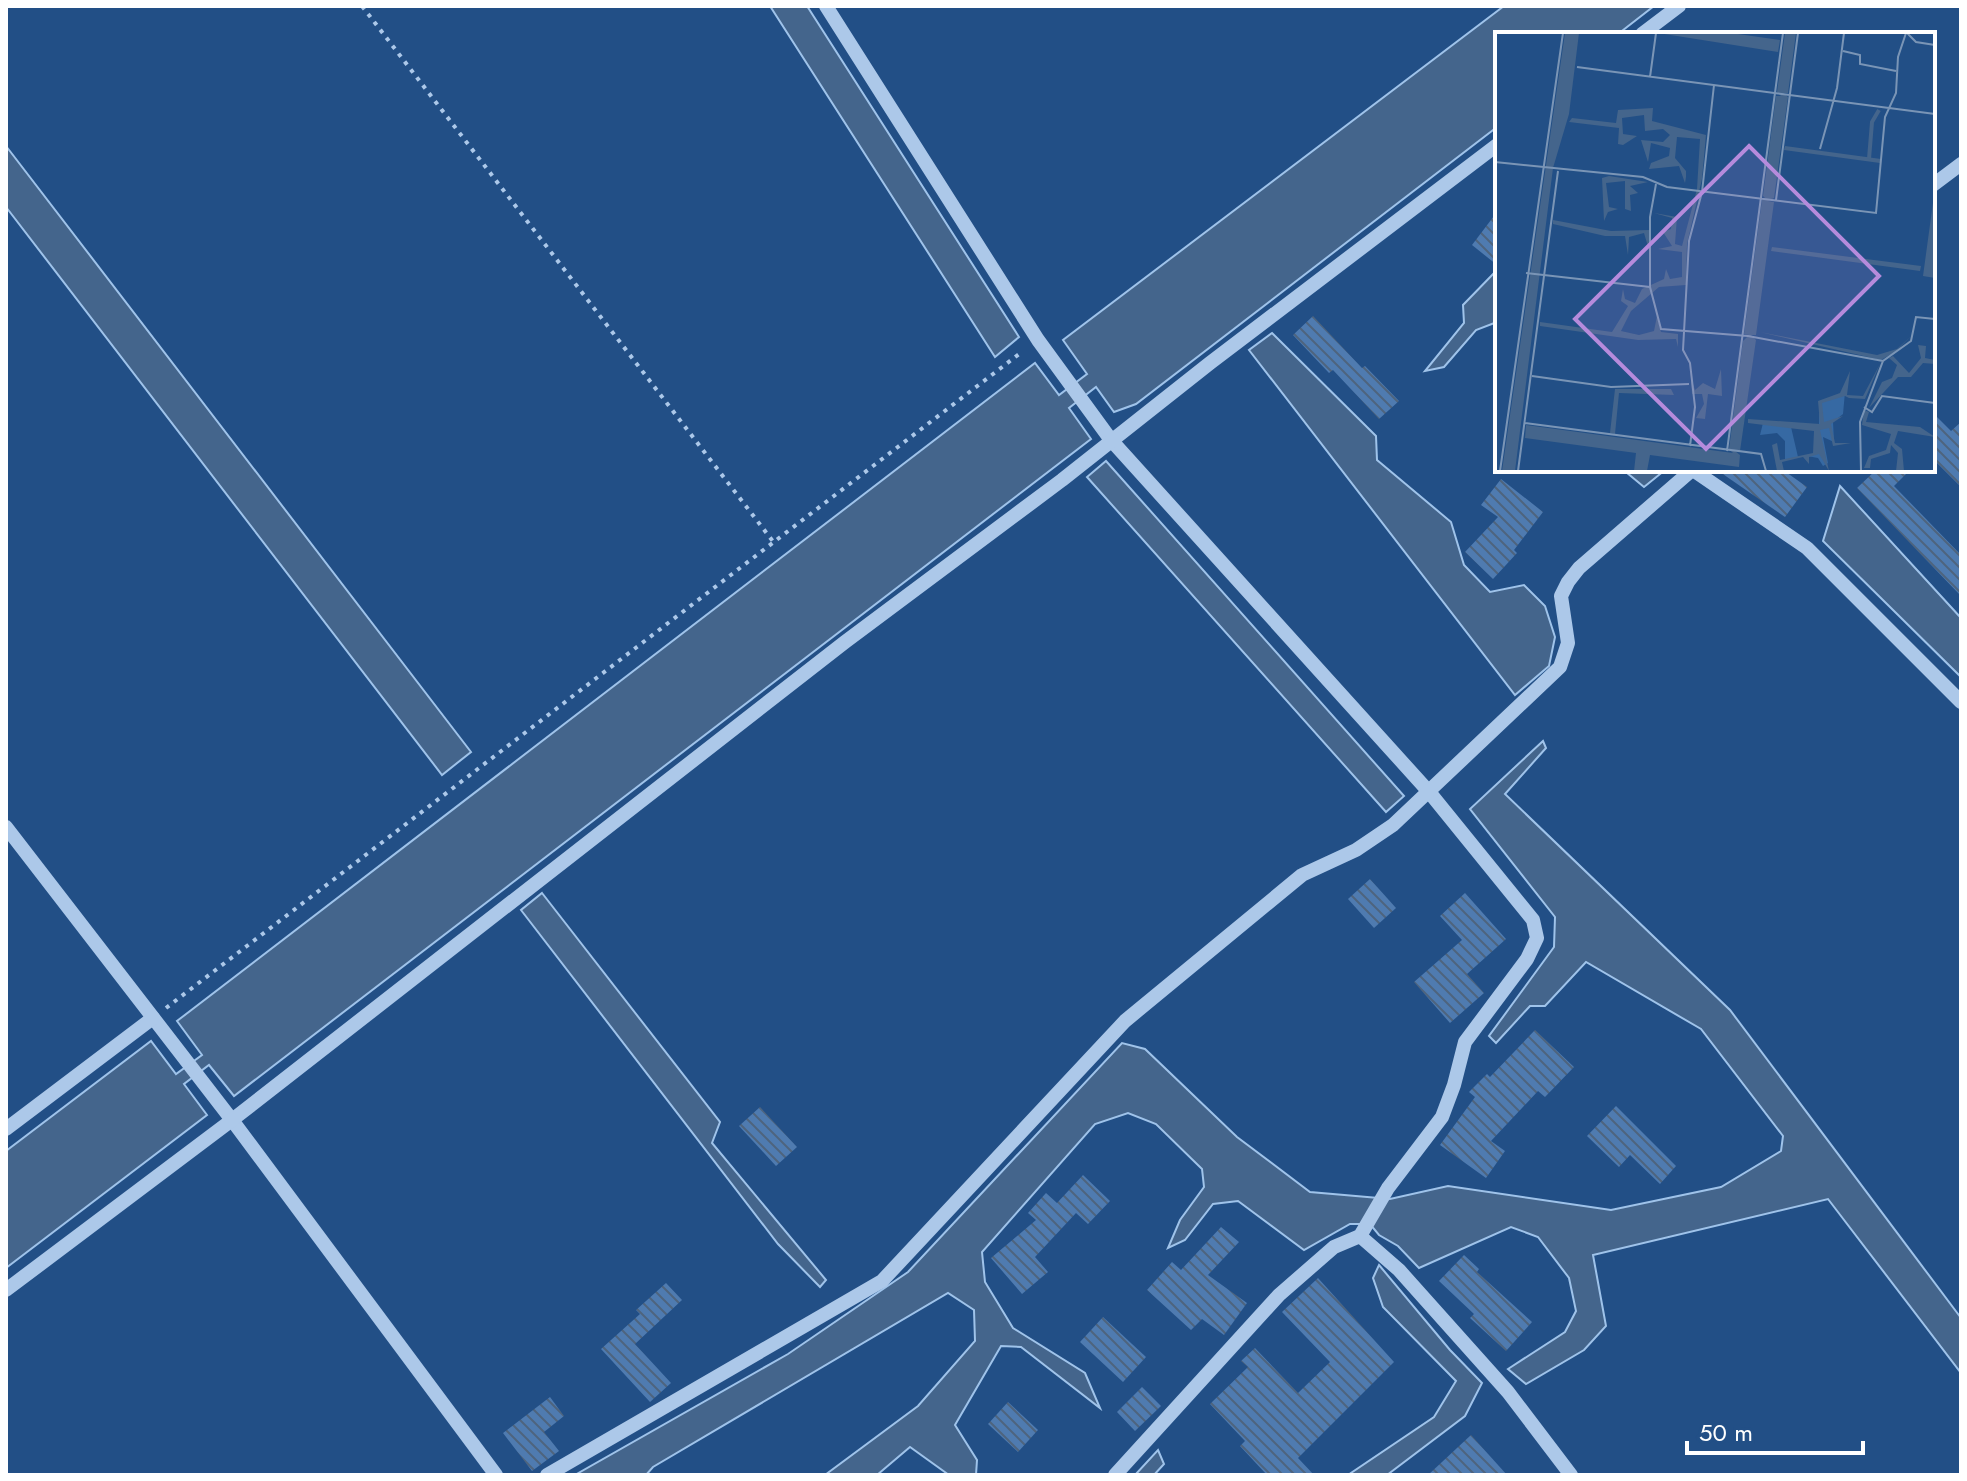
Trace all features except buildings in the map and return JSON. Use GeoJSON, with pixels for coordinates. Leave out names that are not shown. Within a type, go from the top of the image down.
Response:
{"type":"FeatureCollection","features":[{"type":"Feature","properties":{"kind":"street"},"geometry":{"type":"LineString","coordinates":[[826,6],[1038,340],[1111,440],[1430,793],[1533,920],[1537,938],[1527,959],[1465,1042],[1442,1117],[1388,1188],[1360,1236],[1334,1247],[1279,1295],[1115,1475]]}},
{"type":"Feature","properties":{"kind":"street"},"geometry":{"type":"LineString","coordinates":[[1645,32],[1679,6]]}},
{"type":"Feature","properties":{"kind":"street"},"geometry":{"type":"LineString","coordinates":[[6,1290],[232,1120],[845,642],[1062,480],[1495,147]]}},
{"type":"Feature","properties":{"kind":"street"},"geometry":{"type":"LineString","coordinates":[[1935,184],[1961,164]]}},
{"type":"Feature","properties":{"kind":"street"},"geometry":{"type":"LineString","coordinates":[[547,1475],[882,1281],[1125,1021],[1302,875],[1356,850],[1393,825],[1560,667],[1568,643],[1561,596],[1568,582],[1579,568],[1691,472]]}},
{"type":"Feature","properties":{"kind":"street"},"geometry":{"type":"LineString","coordinates":[[1696,472],[1807,548],[1961,702]]}},
{"type":"Feature","properties":{"kind":"street"},"geometry":{"type":"LineString","coordinates":[[6,827],[187,1060],[496,1475]]}},
{"type":"Feature","properties":{"kind":"street"},"geometry":{"type":"LineString","coordinates":[[6,1129],[153,1018]]}},
{"type":"Feature","properties":{"kind":"street"},"geometry":{"type":"LineString","coordinates":[[1360,1236],[1399,1270],[1508,1392],[1571,1475]]}},
{"type":"Feature","properties":{"kind":"path"},"geometry":{"type":"LineString","coordinates":[[362,6],[775,544]]}},
{"type":"Feature","properties":{"kind":"path"},"geometry":{"type":"LineString","coordinates":[[153,1018],[1038,340]]}},
{"type":"Feature","properties":{"kind":"water"},"geometry":{"type":"Polygon","coordinates":[[[770,6],[807,6],[1019,337],[995,357],[770,6]]]}},
{"type":"Feature","properties":{"kind":"water"},"geometry":{"type":"Polygon","coordinates":[[[1504,6],[1654,6],[1621,32],[1495,32],[1495,129],[1136,404],[1114,412],[1096,387],[1069,408],[1091,439],[234,1096],[209,1065],[184,1084],[207,1115],[6,1268],[6,1151],[151,1041],[176,1074],[202,1055],[177,1021],[1035,363],[1059,395],[1087,374],[1063,340],[1504,6]]]}},
{"type":"Feature","properties":{"kind":"water"},"geometry":{"type":"Polygon","coordinates":[[[6,146],[471,752],[442,775],[6,207],[6,146]]]}},
{"type":"Feature","properties":{"kind":"water"},"geometry":{"type":"Polygon","coordinates":[[[1495,272],[1495,323],[1476,330],[1444,367],[1425,371],[1464,323],[1463,305],[1495,272]]]}},
{"type":"Feature","properties":{"kind":"water"},"geometry":{"type":"Polygon","coordinates":[[[1272,333],[1376,436],[1377,460],[1451,522],[1464,565],[1490,592],[1524,585],[1545,606],[1555,637],[1549,666],[1515,695],[1249,350],[1272,333]]]}},
{"type":"Feature","properties":{"kind":"water"},"geometry":{"type":"Polygon","coordinates":[[[1106,461],[1404,796],[1386,812],[1087,477],[1106,461]]]}},
{"type":"Feature","properties":{"kind":"water"},"geometry":{"type":"Polygon","coordinates":[[[1626,472],[1663,472],[1644,487],[1626,472]]]}},
{"type":"Feature","properties":{"kind":"water"},"geometry":{"type":"Polygon","coordinates":[[[1840,486],[1961,618],[1961,677],[1823,541],[1840,486]]]}},
{"type":"Feature","properties":{"kind":"water"},"geometry":{"type":"Polygon","coordinates":[[[1543,741],[1546,748],[1505,794],[1730,1010],[1961,1318],[1961,1373],[1828,1199],[1593,1255],[1606,1326],[1584,1350],[1526,1384],[1508,1369],[1565,1332],[1576,1311],[1569,1278],[1538,1237],[1511,1227],[1419,1268],[1370,1224],[1350,1224],[1304,1250],[1238,1201],[1213,1204],[1185,1240],[1168,1248],[1180,1220],[1204,1187],[1202,1169],[1156,1124],[1128,1113],[1095,1124],[982,1252],[985,1282],[1013,1328],[1085,1373],[1100,1408],[1021,1347],[1001,1346],[955,1425],[977,1460],[976,1475],[949,1475],[910,1447],[877,1475],[825,1475],[918,1406],[975,1341],[974,1310],[948,1293],[653,1467],[646,1475],[575,1475],[788,1354],[908,1272],[1122,1043],[1145,1049],[1237,1137],[1310,1192],[1390,1199],[1448,1186],[1611,1210],[1721,1187],[1781,1151],[1783,1136],[1701,1029],[1586,962],[1545,1006],[1530,1006],[1496,1043],[1489,1036],[1554,947],[1555,917],[1470,809],[1543,741]]]}},
{"type":"Feature","properties":{"kind":"water"},"geometry":{"type":"Polygon","coordinates":[[[542,893],[720,1122],[712,1143],[826,1280],[820,1287],[778,1244],[521,910],[542,893]]]}},
{"type":"Feature","properties":{"kind":"water"},"geometry":{"type":"Polygon","coordinates":[[[1379,1265],[1450,1350],[1482,1383],[1465,1416],[1387,1475],[1348,1475],[1434,1417],[1456,1381],[1383,1307],[1373,1278],[1379,1265]]]}},
{"type":"Feature","properties":{"kind":"water"},"geometry":{"type":"Polygon","coordinates":[[[1158,1450],[1164,1464],[1154,1475],[1135,1475],[1158,1450]]]}}]}
